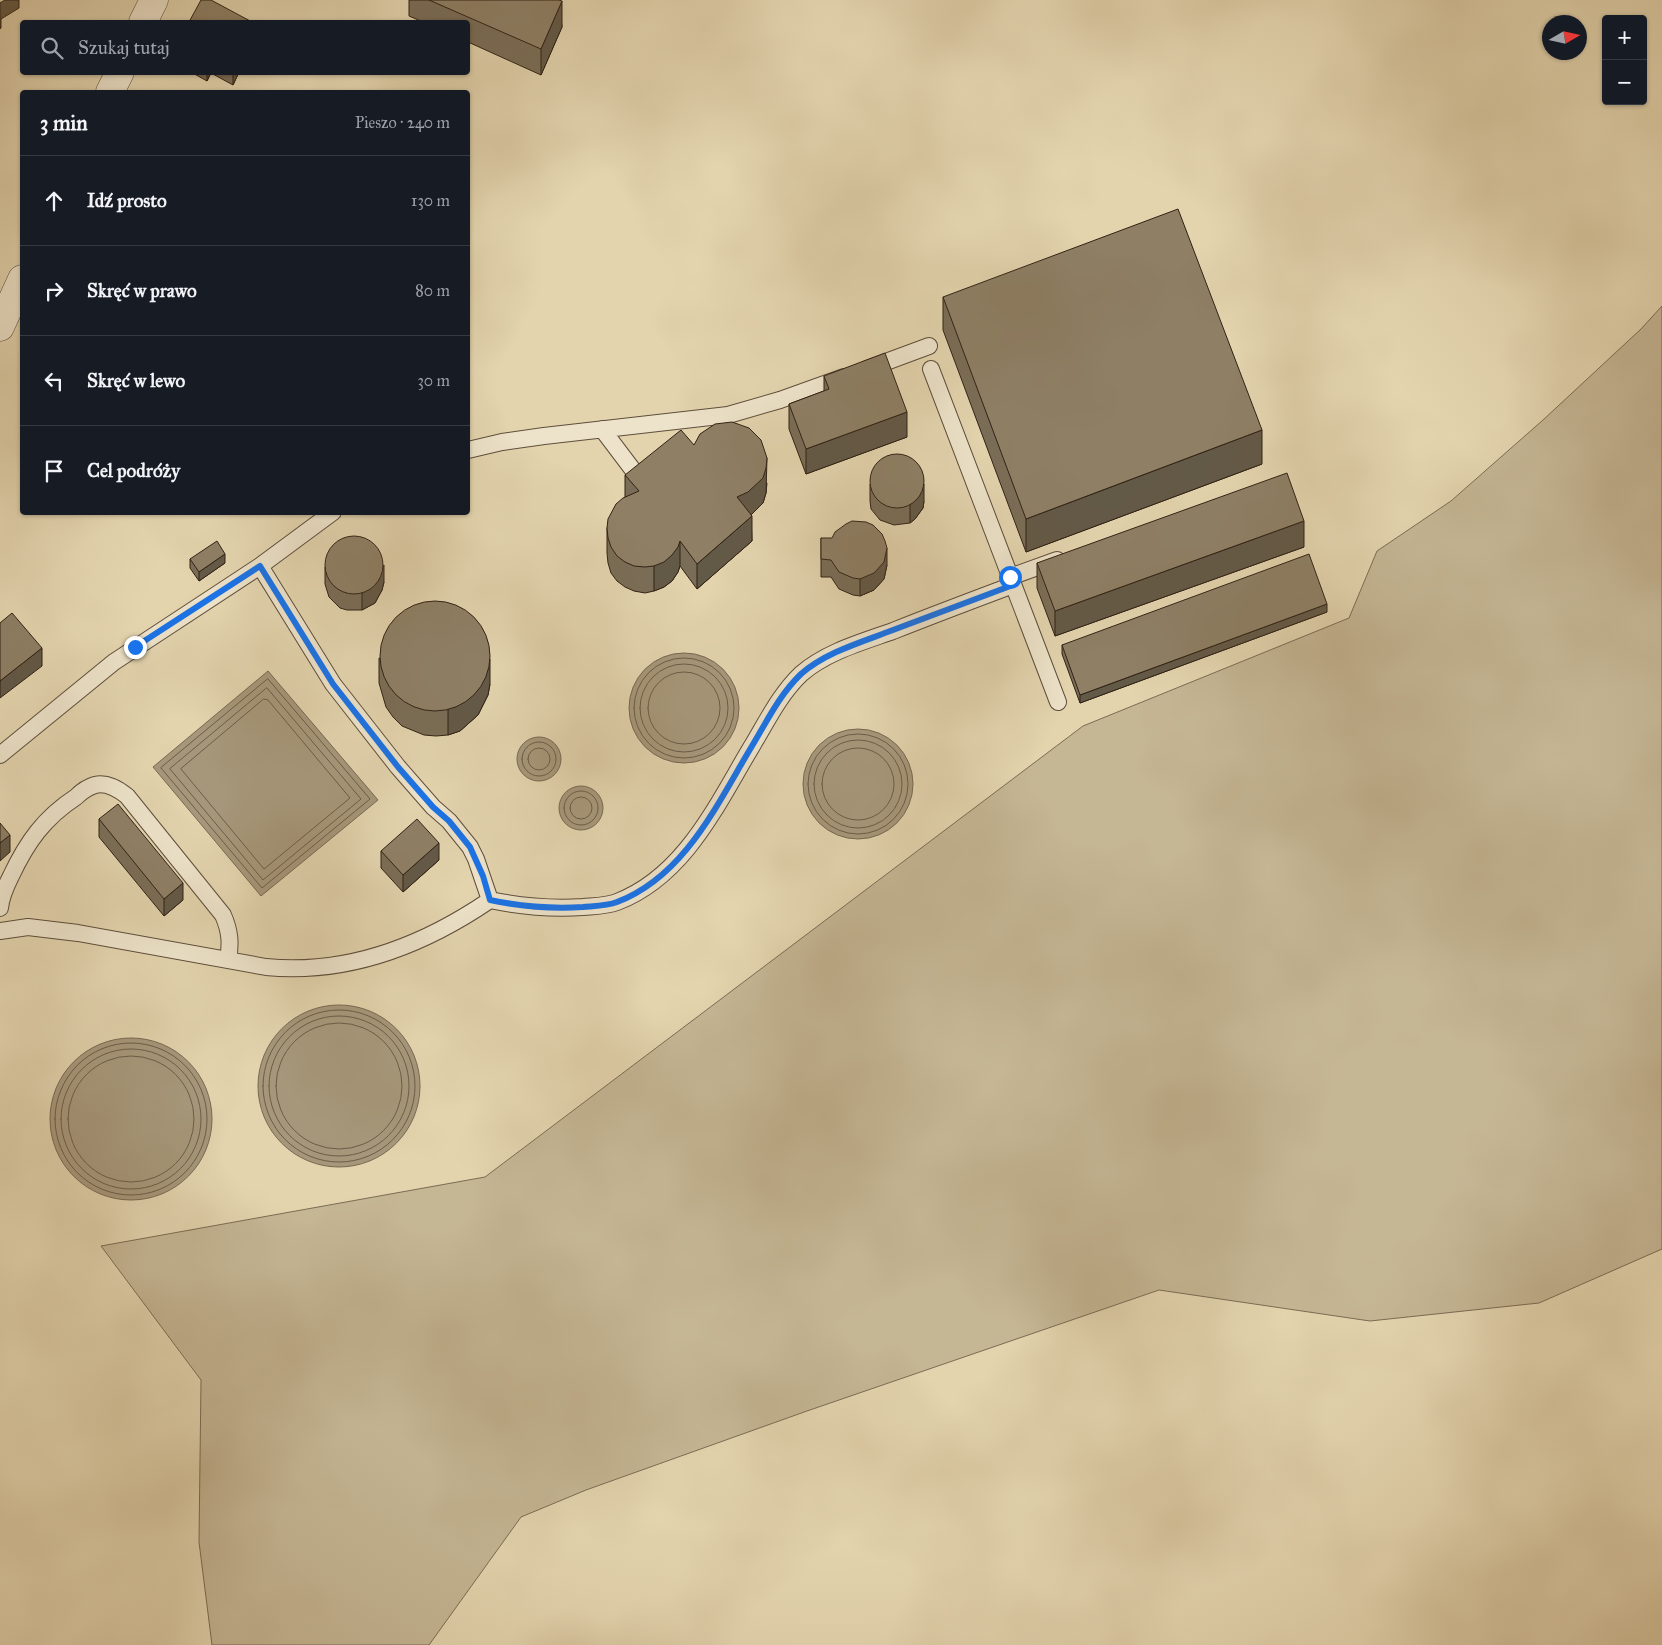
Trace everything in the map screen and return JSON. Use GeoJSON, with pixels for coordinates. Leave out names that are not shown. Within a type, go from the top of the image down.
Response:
{"type":"FeatureCollection","features":[{"type":"Feature","properties":{"kind":"street"},"geometry":{"type":"LineString","coordinates":[[144,20],[154,0]]}},
{"type":"Feature","properties":{"kind":"street"},"geometry":{"type":"LineString","coordinates":[[111,90],[118,75]]}},
{"type":"Feature","properties":{"kind":"street"},"geometry":{"type":"LineString","coordinates":[[0,327],[20,283]]}},
{"type":"Feature","properties":{"kind":"lane"},"geometry":{"type":"LineString","coordinates":[[470,450],[511,441],[728,415],[780,400],[929,346]]}},
{"type":"Feature","properties":{"kind":"lane"},"geometry":{"type":"LineString","coordinates":[[931,369],[1058,702]]}},
{"type":"Feature","properties":{"kind":"lane"},"geometry":{"type":"LineString","coordinates":[[602,429],[636,474]]}},
{"type":"Feature","properties":{"kind":"lane"},"geometry":{"type":"LineString","coordinates":[[0,755],[114,662],[260,566],[330,515]]}},
{"type":"Feature","properties":{"kind":"lane"},"geometry":{"type":"LineString","coordinates":[[1,926],[78,933],[292,970],[318,968],[366,959],[412,943],[445,928],[490,900],[525,907],[598,906],[616,903],[649,885],[673,865],[689,848],[782,697],[802,674],[842,650],[1011,581],[1074,553]]}},
{"type":"Feature","properties":{"kind":"lane"},"geometry":{"type":"LineString","coordinates":[[260,566],[333,684],[398,767],[433,807],[449,821],[470,847],[483,876],[490,900]]}},
{"type":"Feature","properties":{"kind":"lane"},"geometry":{"type":"LineString","coordinates":[[0,908],[0,900],[9,879],[28,843],[37,831],[66,803],[95,785],[105,784],[116,788],[127,796],[223,915],[230,936],[228,960]]}},
{"type":"Feature","properties":{"kind":"shaded area"},"geometry":{"type":"Polygon","coordinates":[[[1662,306],[1662,1249],[1539,1303],[1370,1321],[1159,1290],[807,1411],[586,1490],[521,1517],[429,1645],[212,1645],[199,1542],[201,1380],[101,1246],[485,1177],[1083,726],[1349,618],[1377,551],[1451,501],[1543,420],[1641,329],[1662,306]]]}},
{"type":"Feature","properties":{"kind":"water"},"geometry":{"type":"Polygon","coordinates":[[[684,653],[705,657],[723,669],[735,687],[739,708],[735,729],[723,747],[705,759],[684,763],[663,759],[645,747],[633,729],[629,708],[633,687],[645,669],[663,657],[684,653]]]}},
{"type":"Feature","properties":{"kind":"water"},"geometry":{"type":"Polygon","coordinates":[[[268,671],[378,800],[261,896],[153,767],[268,671]]]}},
{"type":"Feature","properties":{"kind":"water"},"geometry":{"type":"Polygon","coordinates":[[[858,729],[879,733],[897,745],[909,763],[913,784],[909,805],[897,823],[879,835],[858,839],[837,835],[819,823],[807,805],[803,784],[807,763],[819,745],[837,733],[858,729]]]}},
{"type":"Feature","properties":{"kind":"water"},"geometry":{"type":"Polygon","coordinates":[[[543,737],[555,743],[560,750],[560,768],[555,775],[548,780],[535,781],[527,778],[520,771],[517,755],[520,747],[527,740],[543,737]]]}},
{"type":"Feature","properties":{"kind":"water"},"geometry":{"type":"Polygon","coordinates":[[[585,786],[597,792],[602,799],[602,817],[597,824],[590,829],[577,830],[569,827],[562,820],[559,804],[562,796],[569,789],[585,786]]]}},
{"type":"Feature","properties":{"kind":"water"},"geometry":{"type":"Polygon","coordinates":[[[347,1005],[363,1008],[377,1014],[397,1028],[407,1041],[417,1062],[420,1086],[417,1110],[407,1131],[397,1144],[384,1154],[363,1164],[331,1167],[315,1164],[301,1158],[287,1149],[276,1138],[261,1110],[258,1078],[261,1062],[267,1048],[276,1034],[287,1023],[315,1008],[347,1005]]]}},
{"type":"Feature","properties":{"kind":"water"},"geometry":{"type":"Polygon","coordinates":[[[139,1038],[155,1041],[169,1047],[189,1061],[199,1074],[209,1095],[212,1119],[209,1143],[199,1164],[189,1177],[176,1187],[155,1197],[123,1200],[107,1197],[93,1191],[79,1182],[68,1171],[53,1143],[50,1111],[53,1095],[59,1081],[68,1067],[79,1056],[107,1041],[139,1038]]]}},
{"type":"Feature","properties":{"kind":"building"},"geometry":{"type":"Polygon","coordinates":[[[201,0],[211,0],[248,20],[190,20],[201,0]]]}},
{"type":"Feature","properties":{"kind":"building"},"geometry":{"type":"Polygon","coordinates":[[[429,0],[559,0],[562,1],[541,49],[429,0]]]}},
{"type":"Feature","properties":{"kind":"building"},"geometry":{"type":"Polygon","coordinates":[[[1178,209],[1262,430],[1026,519],[943,297],[1178,209]]]}},
{"type":"Feature","properties":{"kind":"building"},"geometry":{"type":"Polygon","coordinates":[[[885,353],[907,412],[806,449],[789,404],[829,389],[824,376],[885,353]]]}},
{"type":"Feature","properties":{"kind":"building"},"geometry":{"type":"Polygon","coordinates":[[[732,422],[749,428],[761,440],[767,458],[763,478],[748,492],[737,497],[752,516],[697,564],[680,541],[672,555],[664,562],[654,566],[634,566],[617,556],[608,538],[608,519],[616,504],[623,498],[639,491],[625,475],[681,430],[694,445],[700,434],[715,424],[732,422]]]}},
{"type":"Feature","properties":{"kind":"building"},"geometry":{"type":"Polygon","coordinates":[[[897,454],[907,456],[916,462],[922,471],[924,481],[922,491],[916,500],[907,506],[897,508],[887,506],[878,500],[872,491],[870,481],[872,471],[878,462],[887,456],[897,454]]]}},
{"type":"Feature","properties":{"kind":"building"},"geometry":{"type":"Polygon","coordinates":[[[1287,473],[1304,521],[1055,611],[1037,563],[1287,473]]]}},
{"type":"Feature","properties":{"kind":"building"},"geometry":{"type":"Polygon","coordinates":[[[852,521],[866,522],[873,525],[882,534],[887,548],[884,562],[874,573],[860,579],[839,572],[831,560],[821,559],[821,538],[832,538],[835,532],[852,521]]]}},
{"type":"Feature","properties":{"kind":"building"},"geometry":{"type":"Polygon","coordinates":[[[354,536],[365,538],[378,549],[383,565],[381,576],[370,589],[354,594],[343,592],[330,581],[325,565],[327,554],[338,541],[354,536]]]}},
{"type":"Feature","properties":{"kind":"building"},"geometry":{"type":"Polygon","coordinates":[[[217,541],[225,554],[199,572],[190,559],[217,541]]]}},
{"type":"Feature","properties":{"kind":"building"},"geometry":{"type":"Polygon","coordinates":[[[1309,554],[1327,604],[1080,695],[1062,645],[1309,554]]]}},
{"type":"Feature","properties":{"kind":"building"},"geometry":{"type":"Polygon","coordinates":[[[435,601],[446,602],[456,606],[474,617],[485,635],[489,645],[489,667],[485,677],[474,695],[456,706],[446,710],[435,711],[424,710],[414,706],[396,695],[385,677],[381,667],[380,656],[381,645],[385,635],[396,617],[414,606],[424,602],[435,601]]]}},
{"type":"Feature","properties":{"kind":"building"},"geometry":{"type":"Polygon","coordinates":[[[12,613],[42,648],[0,681],[0,623],[12,613]]]}},
{"type":"Feature","properties":{"kind":"building"},"geometry":{"type":"Polygon","coordinates":[[[118,804],[183,883],[164,899],[99,819],[118,804]]]}},
{"type":"Feature","properties":{"kind":"building"},"geometry":{"type":"Polygon","coordinates":[[[417,819],[439,843],[403,875],[381,851],[417,819]]]}},
{"type":"Feature","properties":{"kind":"building"},"geometry":{"type":"Polygon","coordinates":[[[0,823],[10,835],[0,843],[0,823]]]}},
{"type":"Feature","properties":{"kind":"route"},"geometry":{"type":"LineString","coordinates":[[135,647],[260,566],[333,684],[398,767],[433,807],[449,821],[470,847],[483,876],[490,900],[525,907],[575,908],[616,903],[655,881],[673,865],[689,848],[704,826],[782,697],[802,674],[827,657],[842,650],[1013,585],[1010,577]]}}]}
